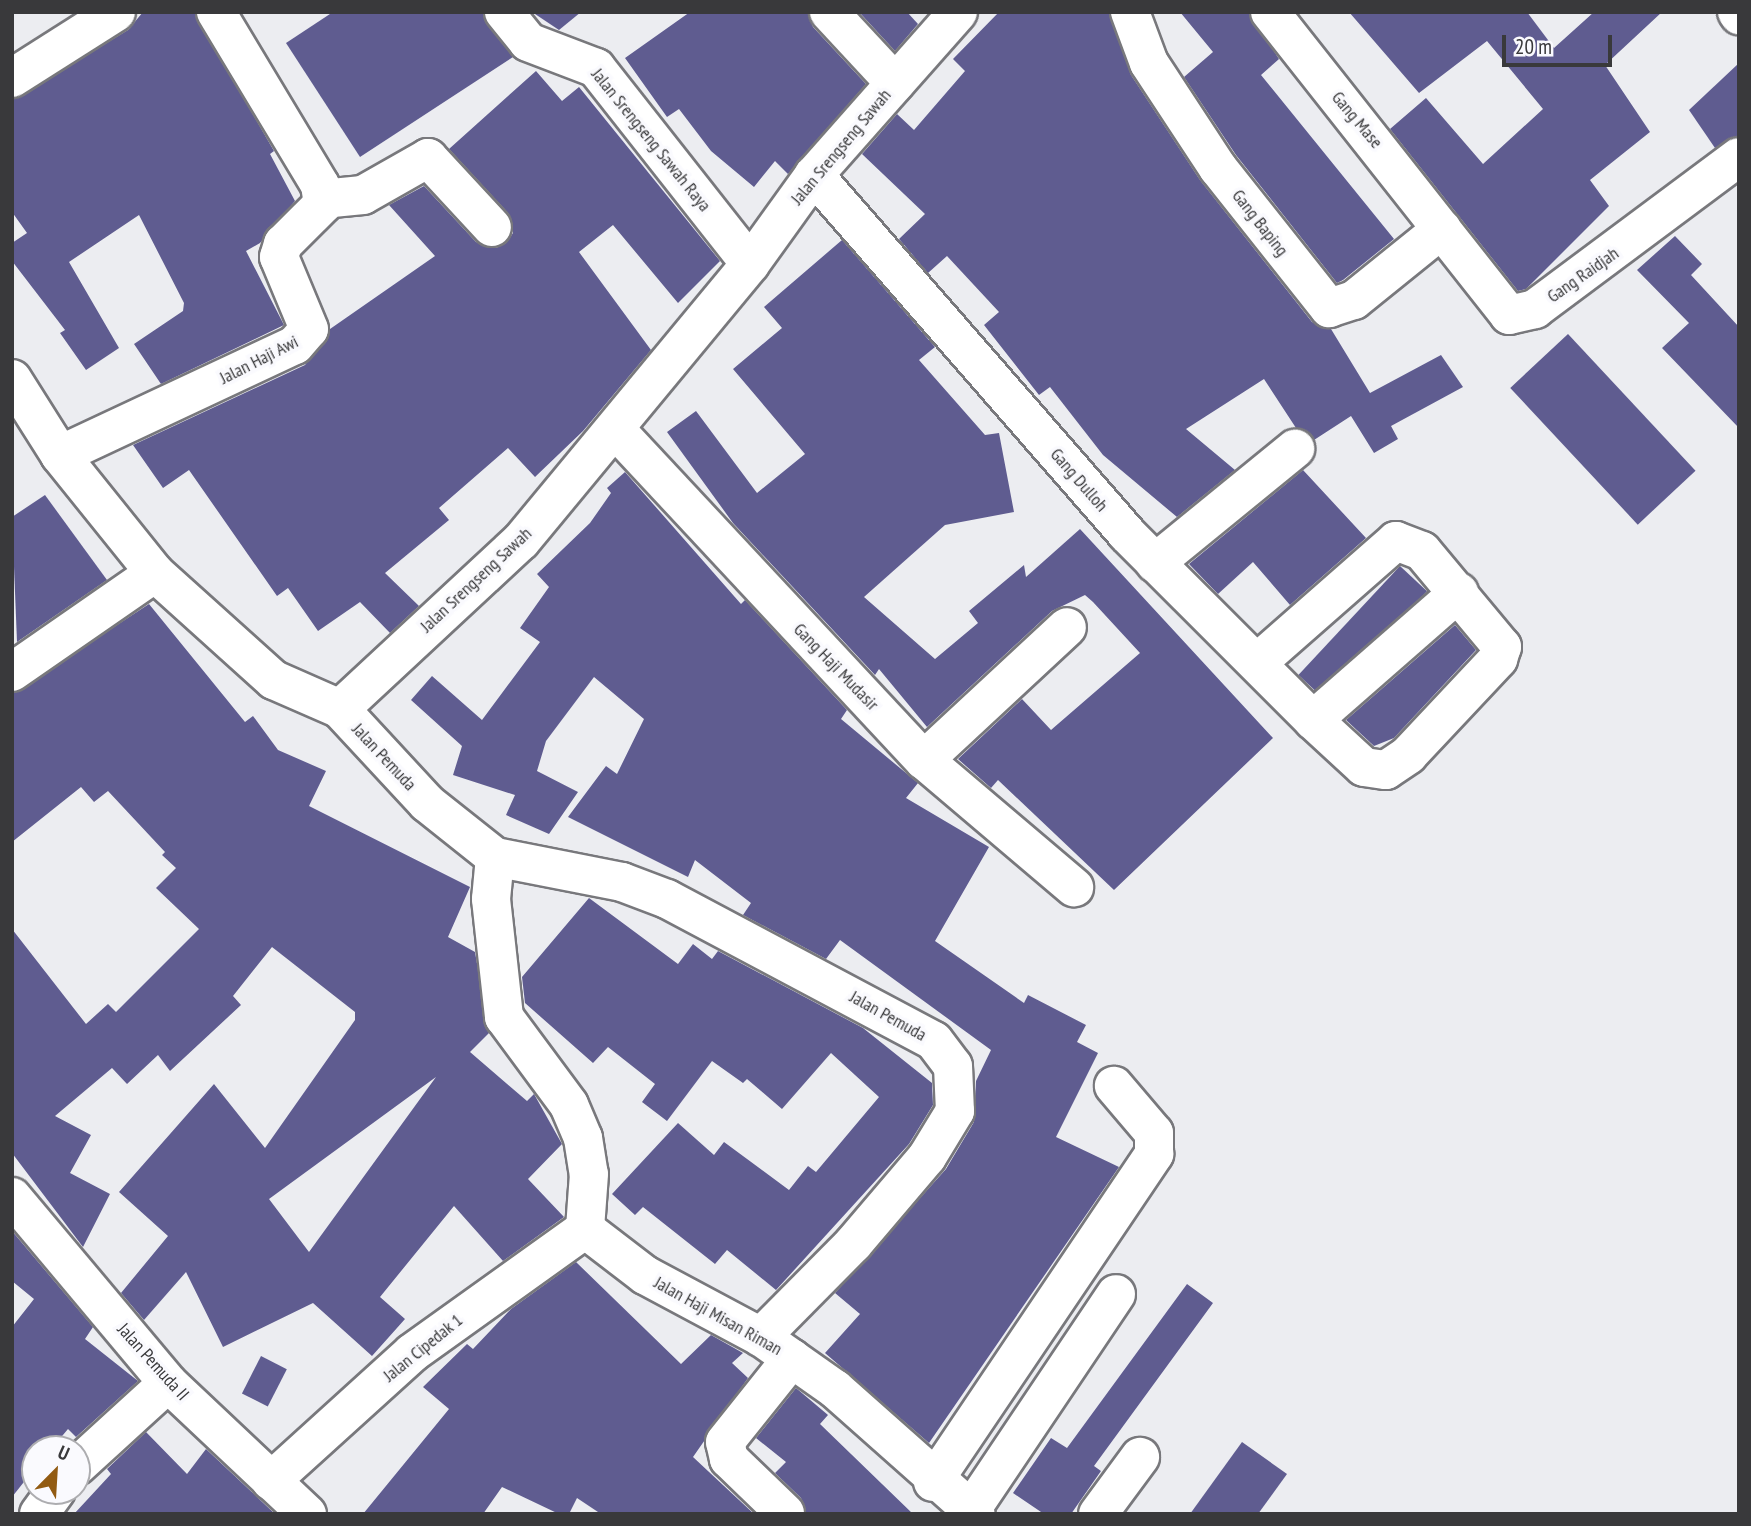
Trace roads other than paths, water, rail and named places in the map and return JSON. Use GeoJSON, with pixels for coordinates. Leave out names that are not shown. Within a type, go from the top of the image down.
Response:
{"type":"FeatureCollection","features":[{"type":"Feature","properties":{"kind":"street"},"geometry":{"type":"LineString","coordinates":[[12,78],[116,12]]}},
{"type":"Feature","properties":{"kind":"street"},"geometry":{"type":"LineString","coordinates":[[216,12],[320,185],[322,199],[363,195],[428,158],[492,227]]}},
{"type":"Feature","properties":{"kind":"street","name":"Jalan Srengseng Sawah Raya"},"geometry":{"type":"LineString","coordinates":[[504,12],[528,42],[596,68],[750,264]]}},
{"type":"Feature","properties":{"kind":"street"},"geometry":{"type":"LineString","coordinates":[[829,12],[895,83]]}},
{"type":"Feature","properties":{"kind":"street","name":"Gang Baping"},"geometry":{"type":"LineString","coordinates":[[1130,12],[1149,62],[1218,168],[1329,308],[1354,300],[1442,229]]}},
{"type":"Feature","properties":{"kind":"street","name":"Gang Mase"},"geometry":{"type":"LineString","coordinates":[[1270,12],[1442,229]]}},
{"type":"Feature","properties":{"kind":"street","name":"Jalan Srengseng Sawah"},"geometry":{"type":"LineString","coordinates":[[340,709],[522,541],[750,264],[814,175],[952,15]]}},
{"type":"Feature","properties":{"kind":"street","name":"Gang Raidjah"},"geometry":{"type":"LineString","coordinates":[[1442,229],[1497,307],[1509,315],[1535,309],[1739,157]]}},
{"type":"Feature","properties":{"kind":"street","name":"Gang Dulloh"},"geometry":{"type":"LineString","coordinates":[[814,175],[1155,563],[1364,767],[1386,770],[1408,755],[1498,659],[1499,637],[1459,592]]}},
{"type":"Feature","properties":{"kind":"street","name":"Jalan Haji Awi"},"geometry":{"type":"LineString","coordinates":[[61,455],[305,337],[310,321],[279,257],[322,199]]}},
{"type":"Feature","properties":{"kind":"street"},"geometry":{"type":"LineString","coordinates":[[12,379],[61,455],[155,573],[274,680],[340,709]]}},
{"type":"Feature","properties":{"kind":"street","name":"Gang Haji Mudasir"},"geometry":{"type":"LineString","coordinates":[[615,429],[924,760],[1074,887]]}},
{"type":"Feature","properties":{"kind":"street"},"geometry":{"type":"LineString","coordinates":[[1155,563],[1295,449]]}},
{"type":"Feature","properties":{"kind":"street"},"geometry":{"type":"LineString","coordinates":[[1257,663],[1396,541],[1422,551],[1459,592],[1313,720]]}},
{"type":"Feature","properties":{"kind":"street"},"geometry":{"type":"LineString","coordinates":[[12,672],[155,573]]}},
{"type":"Feature","properties":{"kind":"street"},"geometry":{"type":"LineString","coordinates":[[924,760],[1067,627]]}},
{"type":"Feature","properties":{"kind":"street","name":"Jalan Pemuda"},"geometry":{"type":"LineString","coordinates":[[340,709],[427,803],[495,857],[622,882],[667,899],[934,1041],[953,1066],[955,1111],[927,1157],[853,1244],[777,1348],[725,1441],[729,1458],[785,1513]]}},
{"type":"Feature","properties":{"kind":"street"},"geometry":{"type":"LineString","coordinates":[[495,857],[491,899],[504,1017],[569,1105],[583,1138],[589,1174],[585,1229]]}},
{"type":"Feature","properties":{"kind":"street"},"geometry":{"type":"LineString","coordinates":[[933,1482],[1154,1154],[1154,1133],[1114,1086]]}},
{"type":"Feature","properties":{"kind":"street","name":"Jalan Pemuda II"},"geometry":{"type":"LineString","coordinates":[[12,1197],[168,1383],[307,1514]]}},
{"type":"Feature","properties":{"kind":"street","name":"Jalan Haji Misan Riman"},"geometry":{"type":"LineString","coordinates":[[585,1229],[645,1275],[777,1348],[933,1482],[974,1512]]}},
{"type":"Feature","properties":{"kind":"street","name":"Jalan Cipedak 1"},"geometry":{"type":"LineString","coordinates":[[271,1480],[412,1353],[585,1229]]}},
{"type":"Feature","properties":{"kind":"street"},"geometry":{"type":"LineString","coordinates":[[974,1512],[1116,1294]]}},
{"type":"Feature","properties":{"kind":"street"},"geometry":{"type":"LineString","coordinates":[[91,1453],[168,1383]]}},
{"type":"Feature","properties":{"kind":"street"},"geometry":{"type":"LineString","coordinates":[[1097,1514],[1140,1457]]}}]}
